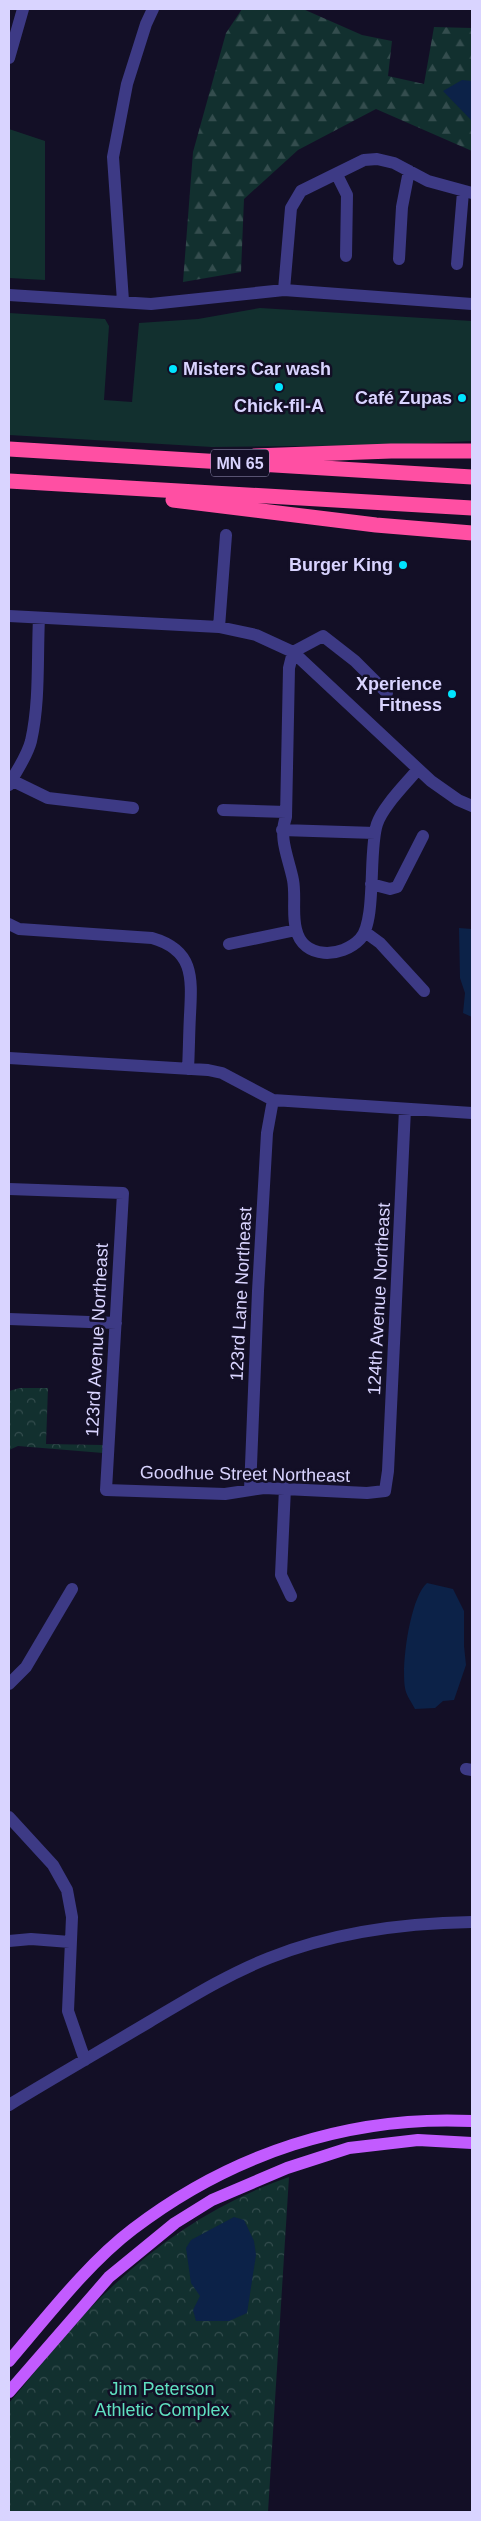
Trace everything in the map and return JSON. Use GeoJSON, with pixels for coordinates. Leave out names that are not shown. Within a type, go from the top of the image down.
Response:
{"type":"FeatureCollection","features":[{"type":"Feature","properties":{"kind":"highway","name":"MN 65"},"geometry":{"type":"LineString","coordinates":[[9,449],[472,476]]}},
{"type":"Feature","properties":{"kind":"highway"},"geometry":{"type":"LineString","coordinates":[[200,461],[277,454],[472,451]]}},
{"type":"Feature","properties":{"kind":"highway","name":"MN 65"},"geometry":{"type":"LineString","coordinates":[[9,481],[472,508]]}},
{"type":"Feature","properties":{"kind":"highway"},"geometry":{"type":"LineString","coordinates":[[100,486],[153,497],[376,525],[472,533]]}},
{"type":"Feature","properties":{"kind":"main road"},"geometry":{"type":"LineString","coordinates":[[9,2361],[69,2292],[132,2229],[219,2173],[274,2149],[355,2127],[398,2122],[472,2121]]}},
{"type":"Feature","properties":{"kind":"main road"},"geometry":{"type":"LineString","coordinates":[[9,2392],[109,2277],[175,2223],[212,2200],[287,2168],[349,2148],[418,2140],[472,2144]]}},
{"type":"Feature","properties":{"kind":"street"},"geometry":{"type":"LineString","coordinates":[[9,58],[23,9]]}},
{"type":"Feature","properties":{"kind":"street"},"geometry":{"type":"LineString","coordinates":[[123,302],[113,157],[127,84],[146,24],[153,9]]}},
{"type":"Feature","properties":{"kind":"street"},"geometry":{"type":"LineString","coordinates":[[284,290],[291,208],[301,191],[337,175],[364,160],[378,159],[394,163],[428,181],[467,192],[457,264]]}},
{"type":"Feature","properties":{"kind":"street"},"geometry":{"type":"LineString","coordinates":[[399,260],[402,207],[408,171]]}},
{"type":"Feature","properties":{"kind":"street"},"geometry":{"type":"LineString","coordinates":[[337,175],[347,195],[346,256]]}},
{"type":"Feature","properties":{"kind":"street"},"geometry":{"type":"LineString","coordinates":[[9,295],[151,304],[284,290],[472,304]]}},
{"type":"Feature","properties":{"kind":"street"},"geometry":{"type":"LineString","coordinates":[[219,627],[226,535]]}},
{"type":"Feature","properties":{"kind":"street"},"geometry":{"type":"LineString","coordinates":[[9,616],[219,627],[256,635],[293,652],[418,769],[458,800],[472,806]]}},
{"type":"Feature","properties":{"kind":"street"},"geometry":{"type":"LineString","coordinates":[[39,618],[36,702],[31,742],[18,771],[10,783],[48,798],[133,808]]}},
{"type":"Feature","properties":{"kind":"street"},"geometry":{"type":"LineString","coordinates":[[387,693],[355,661],[323,636],[293,652],[288,668],[286,818],[282,830],[294,882],[296,930],[303,943],[320,953],[333,954],[352,946],[365,932],[375,833],[378,822],[418,769]]}},
{"type":"Feature","properties":{"kind":"street"},"geometry":{"type":"LineString","coordinates":[[223,810],[286,812]]}},
{"type":"Feature","properties":{"kind":"street"},"geometry":{"type":"LineString","coordinates":[[282,830],[375,833]]}},
{"type":"Feature","properties":{"kind":"street"},"geometry":{"type":"LineString","coordinates":[[371,884],[390,889],[397,887],[422,836]]}},
{"type":"Feature","properties":{"kind":"street"},"geometry":{"type":"LineString","coordinates":[[9,924],[18,929],[152,938],[171,945],[179,951],[189,970],[192,982],[188,1069]]}},
{"type":"Feature","properties":{"kind":"street"},"geometry":{"type":"LineString","coordinates":[[229,944],[296,930]]}},
{"type":"Feature","properties":{"kind":"street"},"geometry":{"type":"LineString","coordinates":[[365,932],[371,935],[424,991]]}},
{"type":"Feature","properties":{"kind":"street"},"geometry":{"type":"LineString","coordinates":[[9,1058],[188,1069],[222,1073],[273,1100],[472,1113]]}},
{"type":"Feature","properties":{"kind":"street","name":"123rd Lane Northeast"},"geometry":{"type":"LineString","coordinates":[[250,1490],[259,1271],[268,1133],[273,1100]]}},
{"type":"Feature","properties":{"kind":"street","name":"124th Avenue Northeast"},"geometry":{"type":"LineString","coordinates":[[385,1491],[388,1471],[405,1109]]}},
{"type":"Feature","properties":{"kind":"street","name":"123rd Avenue Northeast"},"geometry":{"type":"LineString","coordinates":[[9,1189],[123,1193],[106,1490]]}},
{"type":"Feature","properties":{"kind":"street"},"geometry":{"type":"LineString","coordinates":[[9,1319],[116,1323]]}},
{"type":"Feature","properties":{"kind":"street"},"geometry":{"type":"LineString","coordinates":[[285,1488],[281,1575],[292,1596]]}},
{"type":"Feature","properties":{"kind":"street","name":"Goodhue Street Northeast"},"geometry":{"type":"LineString","coordinates":[[106,1490],[225,1494],[285,1488],[367,1493],[385,1491]]}},
{"type":"Feature","properties":{"kind":"street"},"geometry":{"type":"LineString","coordinates":[[9,1684],[26,1668],[72,1589]]}},
{"type":"Feature","properties":{"kind":"street"},"geometry":{"type":"LineString","coordinates":[[9,1816],[62,1877],[70,1904],[68,2011],[85,2060]]}},
{"type":"Feature","properties":{"kind":"street"},"geometry":{"type":"LineString","coordinates":[[9,2105],[232,1974],[289,1950],[372,1929],[434,1922],[472,1922]]}},
{"type":"Feature","properties":{"kind":"street"},"geometry":{"type":"LineString","coordinates":[[9,1941],[70,1942]]}},
{"type":"Feature","properties":{"kind":"green space"},"geometry":{"type":"Polygon","coordinates":[[[242,9],[303,9],[362,35],[392,41],[388,76],[424,84],[434,27],[472,28],[472,151],[376,109],[298,150],[244,199],[241,272],[183,282],[193,152],[226,33],[242,9]]]}},
{"type":"Feature","properties":{"kind":"green space"},"geometry":{"type":"Polygon","coordinates":[[[9,129],[45,141],[45,280],[9,278],[9,129]]]}},
{"type":"Feature","properties":{"kind":"green space"},"geometry":{"type":"Polygon","coordinates":[[[260,308],[472,321],[472,441],[392,445],[212,447],[9,435],[9,313],[105,319],[109,326],[104,400],[132,402],[139,323],[198,319],[260,308]]]}},
{"type":"Feature","properties":{"kind":"green space"},"geometry":{"type":"Polygon","coordinates":[[[20,1388],[48,1388],[46,1444],[103,1445],[103,1453],[18,1446],[9,1450],[9,1391],[20,1388]]]}},
{"type":"Feature","properties":{"kind":"green space","name":"Jim Peterson Athletic Complex"},"geometry":{"type":"Polygon","coordinates":[[[289,2177],[268,2512],[9,2512],[9,2403],[47,2357],[73,2326],[101,2298],[154,2250],[218,2208],[289,2177]]]}},
{"type":"Feature","properties":{"kind":"water"},"geometry":{"type":"Polygon","coordinates":[[[462,80],[472,81],[472,121],[443,91],[462,80]]]}},
{"type":"Feature","properties":{"kind":"water"},"geometry":{"type":"Polygon","coordinates":[[[459,928],[472,929],[472,1017],[463,1013],[465,993],[460,978],[459,928]]]}},
{"type":"Feature","properties":{"kind":"water"},"geometry":{"type":"Polygon","coordinates":[[[427,1583],[453,1589],[464,1611],[466,1665],[454,1700],[443,1701],[435,1708],[415,1709],[405,1688],[404,1664],[408,1632],[416,1602],[427,1583]]]}},
{"type":"Feature","properties":{"kind":"water"},"geometry":{"type":"Polygon","coordinates":[[[234,2217],[244,2220],[254,2241],[256,2255],[247,2313],[229,2321],[196,2321],[193,2310],[200,2296],[191,2283],[186,2248],[191,2240],[234,2217]]]}},
{"type":"Feature","properties":{"kind":"place","name":"Misters Car wash"},"geometry":{"type":"Point","coordinates":[173,369]}},
{"type":"Feature","properties":{"kind":"place","name":"Chick-fil-A"},"geometry":{"type":"Point","coordinates":[279,387]}},
{"type":"Feature","properties":{"kind":"place","name":"Café Zupas"},"geometry":{"type":"Point","coordinates":[462,398]}},
{"type":"Feature","properties":{"kind":"place","name":"Burger King"},"geometry":{"type":"Point","coordinates":[403,565]}},
{"type":"Feature","properties":{"kind":"place","name":"Xperience Fitness"},"geometry":{"type":"Point","coordinates":[452,694]}}]}
